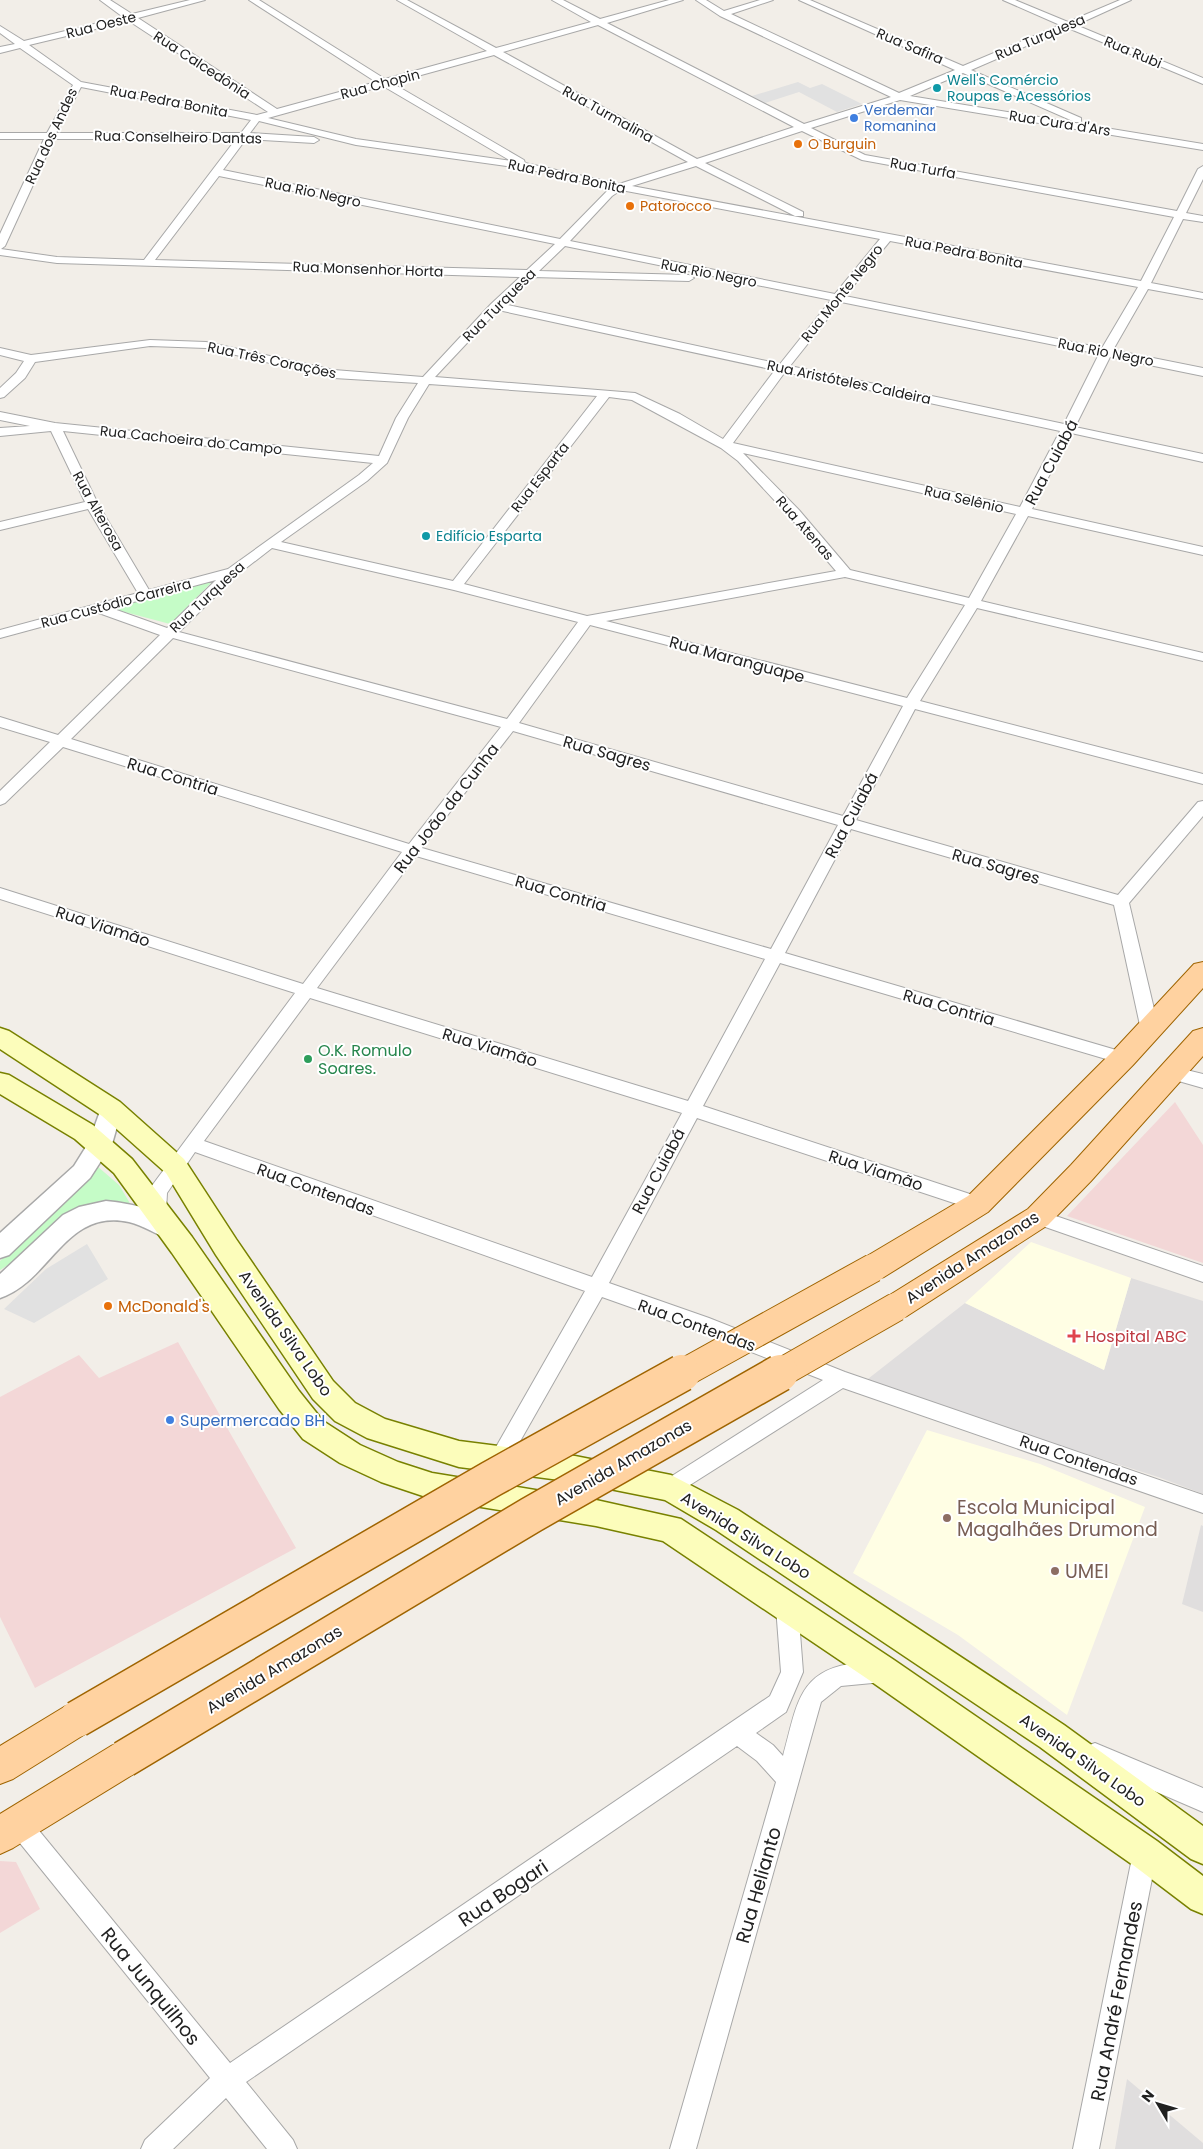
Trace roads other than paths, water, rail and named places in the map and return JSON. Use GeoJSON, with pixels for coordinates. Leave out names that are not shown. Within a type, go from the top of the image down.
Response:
{"type":"FeatureCollection","features":[{"type":"Feature","properties":{"kind":"main road"},"geometry":{"type":"LineString","coordinates":[[0,1766],[77,1719],[491,1479],[873,1268],[978,1204],[1123,1058],[1203,971]]}},
{"type":"Feature","properties":{"kind":"main road","name":"Avenida Silva Lobo"},"geometry":{"type":"LineString","coordinates":[[0,1037],[111,1109],[175,1166],[226,1247],[323,1390],[345,1412],[377,1429],[459,1454],[575,1469],[671,1488],[727,1520],[1052,1736],[1192,1838]]}},
{"type":"Feature","properties":{"kind":"main road","name":"Avenida Amazonas"},"geometry":{"type":"LineString","coordinates":[[9,1829],[531,1514],[896,1307],[1038,1216],[1174,1073],[1203,1038]]}},
{"type":"Feature","properties":{"kind":"main road"},"geometry":{"type":"LineString","coordinates":[[0,1082],[100,1144],[123,1166],[164,1220],[288,1400],[313,1430],[350,1454],[391,1474],[432,1486],[596,1513],[670,1529],[883,1671],[1145,1853],[1203,1897]]}},
{"type":"Feature","properties":{"kind":"main road"},"geometry":{"type":"LineString","coordinates":[[1145,1853],[1154,1837],[1160,1832],[1192,1838]]}},
{"type":"Feature","properties":{"kind":"street","name":"Rua Calcedônia"},"geometry":{"type":"LineString","coordinates":[[104,0],[276,113]]}},
{"type":"Feature","properties":{"kind":"street","name":"Rua Oeste"},"geometry":{"type":"LineString","coordinates":[[0,50],[201,0]]}},
{"type":"Feature","properties":{"kind":"street"},"geometry":{"type":"LineString","coordinates":[[253,0],[385,83],[527,166]]}},
{"type":"Feature","properties":{"kind":"street","name":"Rua Turmalina"},"geometry":{"type":"LineString","coordinates":[[401,0],[696,162],[818,224]]}},
{"type":"Feature","properties":{"kind":"street","name":"Rua Turfa"},"geometry":{"type":"LineString","coordinates":[[556,0],[803,128],[862,156],[1203,219]]}},
{"type":"Feature","properties":{"kind":"street","name":"Rua Chopin"},"geometry":{"type":"LineString","coordinates":[[257,118],[679,0]]}},
{"type":"Feature","properties":{"kind":"street","name":"Rua Cura d'Ars"},"geometry":{"type":"LineString","coordinates":[[700,0],[723,14],[899,97],[1203,147]]}},
{"type":"Feature","properties":{"kind":"street"},"geometry":{"type":"LineString","coordinates":[[723,14],[769,0]]}},
{"type":"Feature","properties":{"kind":"street","name":"Rua Safira"},"geometry":{"type":"LineString","coordinates":[[803,0],[1099,129]]}},
{"type":"Feature","properties":{"kind":"street","name":"Rua Rubi"},"geometry":{"type":"LineString","coordinates":[[1007,0],[1203,81]]}},
{"type":"Feature","properties":{"kind":"street","name":"Rua Turquesa"},"geometry":{"type":"LineString","coordinates":[[0,800],[232,572],[270,542],[363,478],[383,460],[402,418],[426,380],[495,306],[531,274],[608,194],[619,187],[899,97],[1127,0]]}},
{"type":"Feature","properties":{"kind":"street","name":"Rua dos Andes"},"geometry":{"type":"LineString","coordinates":[[0,29],[78,84],[50,136],[0,246]]}},
{"type":"Feature","properties":{"kind":"street","name":"Rua Pedra Bonita"},"geometry":{"type":"LineString","coordinates":[[78,84],[257,118],[356,142],[527,166],[619,187],[1203,296]]}},
{"type":"Feature","properties":{"kind":"street"},"geometry":{"type":"LineString","coordinates":[[146,263],[257,118]]}},
{"type":"Feature","properties":{"kind":"street","name":"Rua Conselheiro Dantas"},"geometry":{"type":"LineString","coordinates":[[0,136],[243,136],[356,142]]}},
{"type":"Feature","properties":{"kind":"street","name":"Rua Cuiabá"},"geometry":{"type":"LineString","coordinates":[[499,1460],[596,1288],[691,1108],[911,704],[974,602],[1024,513],[1069,430],[1106,352],[1146,286],[1203,169]]}},
{"type":"Feature","properties":{"kind":"street","name":"Rua Rio Negro"},"geometry":{"type":"LineString","coordinates":[[216,172],[1203,372]]}},
{"type":"Feature","properties":{"kind":"street","name":"Rua Monte Negro"},"geometry":{"type":"LineString","coordinates":[[725,445],[836,298],[887,237]]}},
{"type":"Feature","properties":{"kind":"street","name":"Rua Monsenhor Horta"},"geometry":{"type":"LineString","coordinates":[[0,252],[57,260],[737,279]]}},
{"type":"Feature","properties":{"kind":"street","name":"Rua Aristóteles Caldeira"},"geometry":{"type":"LineString","coordinates":[[495,306],[1203,458]]}},
{"type":"Feature","properties":{"kind":"street","name":"Rua Três Corações"},"geometry":{"type":"LineString","coordinates":[[0,351],[31,359],[150,343],[206,345],[334,374],[426,380]]}},
{"type":"Feature","properties":{"kind":"street"},"geometry":{"type":"LineString","coordinates":[[0,394],[20,375],[31,359]]}},
{"type":"Feature","properties":{"kind":"street","name":"Rua Atenas"},"geometry":{"type":"LineString","coordinates":[[426,380],[606,393],[635,398],[676,417],[725,445],[742,458],[845,573],[1203,657]]}},
{"type":"Feature","properties":{"kind":"street","name":"Rua Esparta"},"geometry":{"type":"LineString","coordinates":[[456,586],[606,393]]}},
{"type":"Feature","properties":{"kind":"street","name":"Rua Cachoeira do Campo"},"geometry":{"type":"LineString","coordinates":[[0,416],[55,426],[383,460]]}},
{"type":"Feature","properties":{"kind":"street"},"geometry":{"type":"LineString","coordinates":[[0,432],[55,426]]}},
{"type":"Feature","properties":{"kind":"street","name":"Rua Alterosa"},"geometry":{"type":"LineString","coordinates":[[55,426],[92,504],[145,594]]}},
{"type":"Feature","properties":{"kind":"street","name":"Rua Selênio"},"geometry":{"type":"LineString","coordinates":[[725,445],[1024,513],[1203,551]]}},
{"type":"Feature","properties":{"kind":"street"},"geometry":{"type":"LineString","coordinates":[[0,526],[92,504]]}},
{"type":"Feature","properties":{"kind":"street","name":"Rua Maranguape"},"geometry":{"type":"LineString","coordinates":[[270,542],[456,586],[1203,779]]}},
{"type":"Feature","properties":{"kind":"street","name":"Rua Custódio Carreira"},"geometry":{"type":"LineString","coordinates":[[0,634],[232,572]]}},
{"type":"Feature","properties":{"kind":"street"},"geometry":{"type":"LineString","coordinates":[[586,620],[845,573]]}},
{"type":"Feature","properties":{"kind":"street","name":"Rua Sagres"},"geometry":{"type":"LineString","coordinates":[[94,608],[169,633],[510,725],[1120,902]]}},
{"type":"Feature","properties":{"kind":"street","name":"Rua João da Cunha"},"geometry":{"type":"LineString","coordinates":[[164,1220],[158,1192],[175,1166],[412,850],[510,725],[586,620]]}},
{"type":"Feature","properties":{"kind":"street","name":"Rua Contria"},"geometry":{"type":"LineString","coordinates":[[0,722],[412,850],[1123,1058]]}},
{"type":"Feature","properties":{"kind":"street"},"geometry":{"type":"LineString","coordinates":[[1150,1030],[1120,902],[1203,806]]}},
{"type":"Feature","properties":{"kind":"street","name":"Rua Viamão"},"geometry":{"type":"LineString","coordinates":[[0,893],[307,991],[691,1108],[978,1204]]}},
{"type":"Feature","properties":{"kind":"street"},"geometry":{"type":"LineString","coordinates":[[1174,1073],[1203,1081]]}},
{"type":"Feature","properties":{"kind":"street"},"geometry":{"type":"LineString","coordinates":[[0,1248],[82,1172],[100,1144],[111,1109]]}},
{"type":"Feature","properties":{"kind":"street","name":"Rua Contendas"},"geometry":{"type":"LineString","coordinates":[[192,1144],[708,1326],[842,1379],[1203,1504]]}},
{"type":"Feature","properties":{"kind":"street"},"geometry":{"type":"LineString","coordinates":[[0,1288],[26,1267],[72,1222],[87,1214],[106,1210],[133,1213],[164,1220]]}},
{"type":"Feature","properties":{"kind":"street"},"geometry":{"type":"LineString","coordinates":[[1038,1216],[1203,1274]]}},
{"type":"Feature","properties":{"kind":"street"},"geometry":{"type":"LineString","coordinates":[[0,1281],[26,1267]]}},
{"type":"Feature","properties":{"kind":"street"},"geometry":{"type":"LineString","coordinates":[[671,1488],[842,1379]]}},
{"type":"Feature","properties":{"kind":"street","name":"Rua Bogari"},"geometry":{"type":"LineString","coordinates":[[154,2149],[227,2080],[778,1704],[792,1672],[787,1607]]}},
{"type":"Feature","properties":{"kind":"street","name":"Rua Helianto"},"geometry":{"type":"LineString","coordinates":[[683,2149],[812,1696],[836,1676],[883,1671]]}},
{"type":"Feature","properties":{"kind":"street"},"geometry":{"type":"LineString","coordinates":[[736,1732],[765,1753],[788,1779]]}},
{"type":"Feature","properties":{"kind":"street"},"geometry":{"type":"LineString","coordinates":[[1052,1736],[1203,1800]]}},
{"type":"Feature","properties":{"kind":"street","name":"Rua Junquilhos"},"geometry":{"type":"LineString","coordinates":[[9,1829],[227,2080],[284,2149]]}},
{"type":"Feature","properties":{"kind":"street","name":"Rua André Fernandes"},"geometry":{"type":"LineString","coordinates":[[1086,2149],[1145,1853]]}},
{"type":"Feature","properties":{"kind":"place","name":"Well's Comércio Roupas e Acessórios"},"geometry":{"type":"Point","coordinates":[937,88]}},
{"type":"Feature","properties":{"kind":"place","name":"Verdemar Romanina"},"geometry":{"type":"Point","coordinates":[854,118]}},
{"type":"Feature","properties":{"kind":"place","name":"O Burguin"},"geometry":{"type":"Point","coordinates":[798,144]}},
{"type":"Feature","properties":{"kind":"place","name":"Patorocco"},"geometry":{"type":"Point","coordinates":[630,206]}},
{"type":"Feature","properties":{"kind":"place","name":"Edifício Esparta"},"geometry":{"type":"Point","coordinates":[426,536]}},
{"type":"Feature","properties":{"kind":"place","name":"O.K. Romulo Soares."},"geometry":{"type":"Point","coordinates":[308,1059]}},
{"type":"Feature","properties":{"kind":"place","name":"McDonald's"},"geometry":{"type":"Point","coordinates":[108,1306]}},
{"type":"Feature","properties":{"kind":"place","name":"Hospital ABC"},"geometry":{"type":"Point","coordinates":[1074,1336]}},
{"type":"Feature","properties":{"kind":"place","name":"Supermercado BH"},"geometry":{"type":"Point","coordinates":[170,1420]}},
{"type":"Feature","properties":{"kind":"place","name":"Escola Municipal Magalhães Drumond"},"geometry":{"type":"Point","coordinates":[947,1518]}},
{"type":"Feature","properties":{"kind":"place","name":"UMEI"},"geometry":{"type":"Point","coordinates":[1055,1571]}}]}
